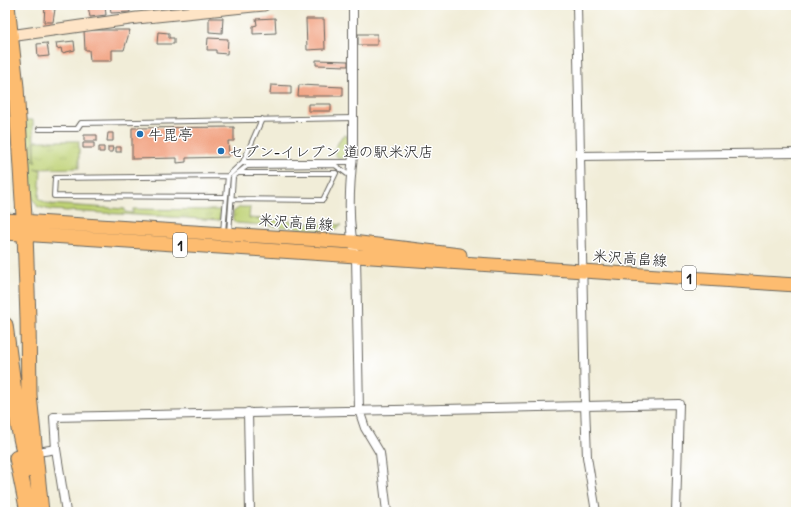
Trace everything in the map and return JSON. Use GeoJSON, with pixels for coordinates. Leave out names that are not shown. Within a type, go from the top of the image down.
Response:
{"type":"FeatureCollection","features":[{"type":"Feature","properties":{"kind":"highway"},"geometry":{"type":"LineString","coordinates":[[7,5],[16,87],[24,227],[28,319],[29,395],[41,512]]}},
{"type":"Feature","properties":{"kind":"highway"},"geometry":{"type":"LineString","coordinates":[[5,325],[19,429],[38,512]]}},
{"type":"Feature","properties":{"kind":"highway"},"geometry":{"type":"LineString","coordinates":[[5,391],[28,512]]}},
{"type":"Feature","properties":{"kind":"main road","name":"米沢高畠線"},"geometry":{"type":"LineString","coordinates":[[5,220],[24,227],[356,257],[796,285]]}},
{"type":"Feature","properties":{"kind":"main road","name":"米沢高畠線"},"geometry":{"type":"LineString","coordinates":[[5,233],[24,227],[226,233],[352,242],[582,271]]}},
{"type":"Feature","properties":{"kind":"street"},"geometry":{"type":"LineString","coordinates":[[17,35],[137,18],[264,5]]}},
{"type":"Feature","properties":{"kind":"street"},"geometry":{"type":"LineString","coordinates":[[353,5],[353,162],[350,176],[352,242],[356,257],[359,410],[365,428],[380,453],[387,512]]}},
{"type":"Feature","properties":{"kind":"street"},"geometry":{"type":"LineString","coordinates":[[578,5],[584,405],[587,457],[596,512]]}},
{"type":"Feature","properties":{"kind":"street"},"geometry":{"type":"LineString","coordinates":[[581,156],[796,153]]}},
{"type":"Feature","properties":{"kind":"street"},"geometry":{"type":"LineString","coordinates":[[66,512],[56,449],[54,417],[679,404],[676,512]]}},
{"type":"Feature","properties":{"kind":"street"},"geometry":{"type":"LineString","coordinates":[[248,412],[250,512]]}},
{"type":"Feature","properties":{"kind":"street"},"geometry":{"type":"LineString","coordinates":[[44,451],[56,449]]}},
{"type":"Feature","properties":{"kind":"lane"},"geometry":{"type":"LineString","coordinates":[[39,129],[77,129],[81,123],[352,118]]}},
{"type":"Feature","properties":{"kind":"lane"},"geometry":{"type":"LineString","coordinates":[[226,233],[226,197],[228,176],[243,162],[262,119]]}},
{"type":"Feature","properties":{"kind":"lane"},"geometry":{"type":"LineString","coordinates":[[243,162],[353,162]]}},
{"type":"Feature","properties":{"kind":"lane"},"geometry":{"type":"LineString","coordinates":[[226,233],[232,199],[233,177],[247,166],[335,165],[350,176]]}},
{"type":"Feature","properties":{"kind":"lane"},"geometry":{"type":"LineString","coordinates":[[232,199],[323,200],[336,173],[238,174]]}},
{"type":"Feature","properties":{"kind":"lane"},"geometry":{"type":"LineString","coordinates":[[226,197],[54,196],[55,178],[228,176]]}},
{"type":"Feature","properties":{"kind":"green space"},"geometry":{"type":"Polygon","coordinates":[[[24,120],[33,120],[35,163],[35,141],[79,141],[79,168],[35,169],[41,170],[39,199],[49,204],[125,209],[125,212],[133,213],[133,209],[220,210],[220,220],[51,210],[38,207],[30,194],[24,120]]]}},
{"type":"Feature","properties":{"kind":"green space"},"geometry":{"type":"Polygon","coordinates":[[[342,136],[348,136],[348,155],[341,159],[336,156],[334,150],[342,136]]]}},
{"type":"Feature","properties":{"kind":"green space"},"geometry":{"type":"Polygon","coordinates":[[[240,207],[250,207],[249,218],[342,225],[333,231],[236,223],[233,220],[233,212],[240,207]]]}},
{"type":"Feature","properties":{"kind":"building"},"geometry":{"type":"Polygon","coordinates":[[[45,5],[53,5],[53,9],[55,9],[53,22],[44,22],[45,5]]]}},
{"type":"Feature","properties":{"kind":"building"},"geometry":{"type":"Polygon","coordinates":[[[105,5],[106,15],[90,17],[88,6],[105,5]]]}},
{"type":"Feature","properties":{"kind":"building"},"geometry":{"type":"Polygon","coordinates":[[[110,5],[129,5],[130,12],[111,13],[110,5]]]}},
{"type":"Feature","properties":{"kind":"building"},"geometry":{"type":"Polygon","coordinates":[[[209,18],[223,18],[222,33],[209,32],[209,18]]]}},
{"type":"Feature","properties":{"kind":"building"},"geometry":{"type":"Polygon","coordinates":[[[275,18],[276,33],[253,34],[253,26],[257,25],[256,19],[275,18]]]}},
{"type":"Feature","properties":{"kind":"building"},"geometry":{"type":"Polygon","coordinates":[[[306,19],[324,19],[325,49],[307,50],[306,19]]]}},
{"type":"Feature","properties":{"kind":"building"},"geometry":{"type":"Polygon","coordinates":[[[84,30],[130,30],[124,50],[112,50],[112,61],[90,61],[89,50],[85,50],[84,30]]]}},
{"type":"Feature","properties":{"kind":"building"},"geometry":{"type":"Polygon","coordinates":[[[158,32],[169,33],[169,38],[174,38],[174,44],[157,44],[158,32]]]}},
{"type":"Feature","properties":{"kind":"building"},"geometry":{"type":"Polygon","coordinates":[[[358,34],[377,34],[377,45],[358,45],[358,34]]]}},
{"type":"Feature","properties":{"kind":"building"},"geometry":{"type":"Polygon","coordinates":[[[208,38],[228,39],[227,54],[216,53],[216,50],[207,50],[208,38]]]}},
{"type":"Feature","properties":{"kind":"building"},"geometry":{"type":"Polygon","coordinates":[[[74,41],[75,50],[62,53],[61,48],[57,49],[56,43],[74,41]]]}},
{"type":"Feature","properties":{"kind":"building"},"geometry":{"type":"Polygon","coordinates":[[[47,43],[49,56],[38,57],[37,44],[47,43]]]}},
{"type":"Feature","properties":{"kind":"building"},"geometry":{"type":"Polygon","coordinates":[[[316,60],[348,61],[348,66],[316,65],[316,60]]]}},
{"type":"Feature","properties":{"kind":"building"},"geometry":{"type":"Polygon","coordinates":[[[271,85],[291,86],[291,94],[270,94],[271,85]]]}},
{"type":"Feature","properties":{"kind":"building"},"geometry":{"type":"Polygon","coordinates":[[[299,85],[343,87],[343,96],[298,96],[299,85]]]}},
{"type":"Feature","properties":{"kind":"building"},"geometry":{"type":"Polygon","coordinates":[[[308,104],[331,104],[331,111],[308,111],[308,104]]]}},
{"type":"Feature","properties":{"kind":"building"},"geometry":{"type":"Polygon","coordinates":[[[234,127],[234,141],[228,141],[229,157],[186,158],[186,162],[177,163],[177,158],[132,159],[132,128],[234,127]]]}},
{"type":"Feature","properties":{"kind":"building"},"geometry":{"type":"Polygon","coordinates":[[[108,133],[113,133],[113,141],[107,141],[108,133]]]}},
{"type":"Feature","properties":{"kind":"building"},"geometry":{"type":"Polygon","coordinates":[[[84,135],[97,135],[97,141],[84,141],[84,135]]]}},
{"type":"Feature","properties":{"kind":"building"},"geometry":{"type":"Polygon","coordinates":[[[83,143],[94,143],[94,148],[83,148],[83,143]]]}},
{"type":"Feature","properties":{"kind":"building"},"geometry":{"type":"Polygon","coordinates":[[[99,147],[104,147],[104,152],[99,152],[99,147]]]}},
{"type":"Feature","properties":{"kind":"building"},"geometry":{"type":"Polygon","coordinates":[[[108,147],[113,147],[112,152],[108,152],[108,147]]]}},
{"type":"Feature","properties":{"kind":"building"},"geometry":{"type":"Polygon","coordinates":[[[116,147],[121,147],[121,152],[116,152],[116,147]]]}},
{"type":"Feature","properties":{"kind":"tunnel"},"geometry":{"type":"LineString","coordinates":[[5,459],[20,456]]}},
{"type":"Feature","properties":{"kind":"place","name":"牛毘亭"},"geometry":{"type":"Point","coordinates":[140,134]}},
{"type":"Feature","properties":{"kind":"place","name":"セブン-イレブン 道の駅米沢店"},"geometry":{"type":"Point","coordinates":[221,151]}}]}
